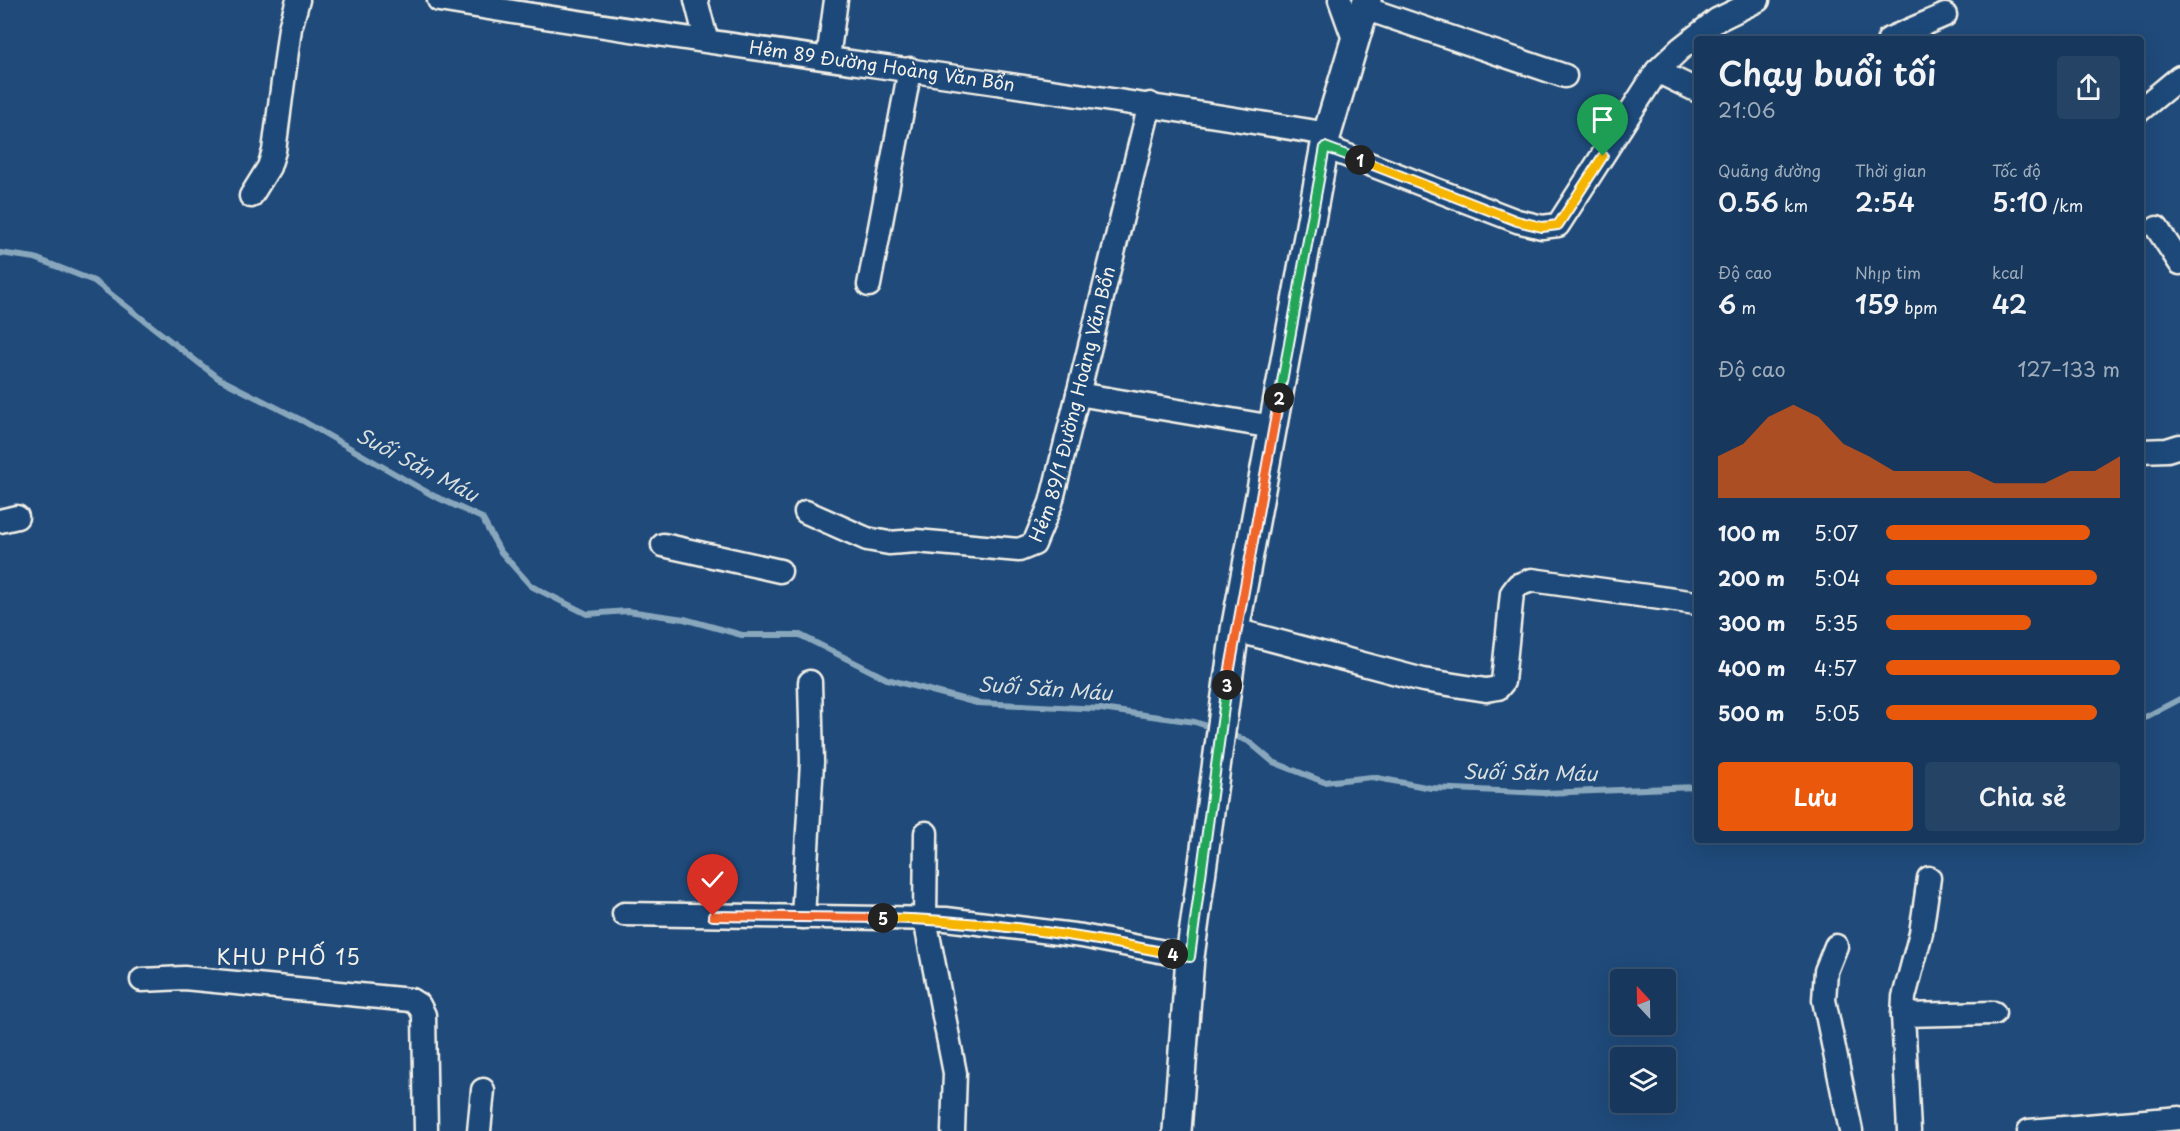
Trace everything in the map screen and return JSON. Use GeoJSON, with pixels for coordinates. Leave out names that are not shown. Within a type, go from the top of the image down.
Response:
{"type":"FeatureCollection","features":[{"type":"Feature","properties":{"kind":"main road"},"geometry":{"type":"LineString","coordinates":[[1177,1131],[1190,957],[1235,630],[1326,140],[1354,39],[1357,2]]}},
{"type":"Feature","properties":{"kind":"street"},"geometry":{"type":"LineString","coordinates":[[251,196],[269,167],[274,151],[290,28],[298,0]]}},
{"type":"Feature","properties":{"kind":"street","name":"Hẻm 89 Đường Hoàng Văn Bổn"},"geometry":{"type":"LineString","coordinates":[[439,0],[557,10],[706,39],[1150,104],[1326,140],[1517,221],[1542,227],[1558,225],[1657,71]]}},
{"type":"Feature","properties":{"kind":"street"},"geometry":{"type":"LineString","coordinates":[[696,0],[706,39]]}},
{"type":"Feature","properties":{"kind":"street"},"geometry":{"type":"LineString","coordinates":[[828,58],[836,0]]}},
{"type":"Feature","properties":{"kind":"street"},"geometry":{"type":"LineString","coordinates":[[1357,2],[1565,76]]}},
{"type":"Feature","properties":{"kind":"street"},"geometry":{"type":"LineString","coordinates":[[1697,36],[1717,20],[1750,2]]}},
{"type":"Feature","properties":{"kind":"street"},"geometry":{"type":"LineString","coordinates":[[1896,36],[1945,15]]}},
{"type":"Feature","properties":{"kind":"street"},"geometry":{"type":"LineString","coordinates":[[1694,38],[1657,71],[1694,89]]}},
{"type":"Feature","properties":{"kind":"street"},"geometry":{"type":"LineString","coordinates":[[869,285],[910,69]]}},
{"type":"Feature","properties":{"kind":"street"},"geometry":{"type":"LineString","coordinates":[[2144,107],[2180,77]]}},
{"type":"Feature","properties":{"kind":"street","name":"Hẻm 89/1 Đường Hoàng Văn Bổn"},"geometry":{"type":"LineString","coordinates":[[806,512],[867,539],[889,543],[916,541],[1019,550],[1034,544],[1051,503],[1150,104]]}},
{"type":"Feature","properties":{"kind":"street"},"geometry":{"type":"LineString","coordinates":[[2157,228],[2180,263]]}},
{"type":"Feature","properties":{"kind":"street"},"geometry":{"type":"LineString","coordinates":[[1078,394],[1274,427]]}},
{"type":"Feature","properties":{"kind":"street"},"geometry":{"type":"LineString","coordinates":[[2144,451],[2167,450],[2180,446]]}},
{"type":"Feature","properties":{"kind":"street"},"geometry":{"type":"LineString","coordinates":[[663,545],[780,571]]}},
{"type":"Feature","properties":{"kind":"street"},"geometry":{"type":"LineString","coordinates":[[1235,630],[1423,680],[1486,690],[1498,688],[1503,682],[1512,593],[1518,585],[1532,580],[1694,603]]}},
{"type":"Feature","properties":{"kind":"street"},"geometry":{"type":"LineString","coordinates":[[803,917],[812,762],[810,682]]}},
{"type":"Feature","properties":{"kind":"street"},"geometry":{"type":"LineString","coordinates":[[926,833],[925,919],[956,1073],[953,1131]]}},
{"type":"Feature","properties":{"kind":"street"},"geometry":{"type":"LineString","coordinates":[[1909,1131],[1903,1015],[1921,933],[1929,878]]}},
{"type":"Feature","properties":{"kind":"street"},"geometry":{"type":"LineString","coordinates":[[624,914],[925,919],[1082,936],[1190,957]]}},
{"type":"Feature","properties":{"kind":"street"},"geometry":{"type":"LineString","coordinates":[[1836,946],[1826,971],[1824,1000],[1851,1131]]}},
{"type":"Feature","properties":{"kind":"street"},"geometry":{"type":"LineString","coordinates":[[142,980],[184,978],[411,1000],[419,1005],[424,1015],[426,1131]]}},
{"type":"Feature","properties":{"kind":"street"},"geometry":{"type":"LineString","coordinates":[[1903,1015],[1994,1013]]}},
{"type":"Feature","properties":{"kind":"street"},"geometry":{"type":"LineString","coordinates":[[479,1131],[483,1090]]}},
{"type":"Feature","properties":{"kind":"street"},"geometry":{"type":"LineString","coordinates":[[2029,1131],[2180,1118]]}},
{"type":"Feature","properties":{"kind":"waterway","name":"Suối Săn Máu"},"geometry":{"type":"LineString","coordinates":[[0,253],[35,258],[94,281],[218,378],[303,421],[432,495],[482,518],[500,551],[531,586],[587,614],[628,611],[684,619],[742,635],[800,635],[887,679],[977,703],[1101,709],[1195,722],[1213,728]]}},
{"type":"Feature","properties":{"kind":"waterway","name":"Suối Săn Máu"},"geometry":{"type":"LineString","coordinates":[[2144,718],[2180,699]]}},
{"type":"Feature","properties":{"kind":"waterway","name":"Suối Săn Máu"},"geometry":{"type":"LineString","coordinates":[[1229,734],[1248,741],[1273,762],[1324,782],[1372,777],[1431,788],[1544,793],[1694,787]]}},
{"type":"Feature","properties":{"kind":"district","name":"KHU PHỐ 15"},"geometry":{"type":"Point","coordinates":[289,958]}},
{"type":"Feature","properties":{"kind":"route"},"geometry":{"type":"LineString","coordinates":[[713,916],[946,919],[1082,936],[1190,957],[1235,630],[1325,147],[1517,221],[1542,227],[1558,225],[1603,156]]}}]}
